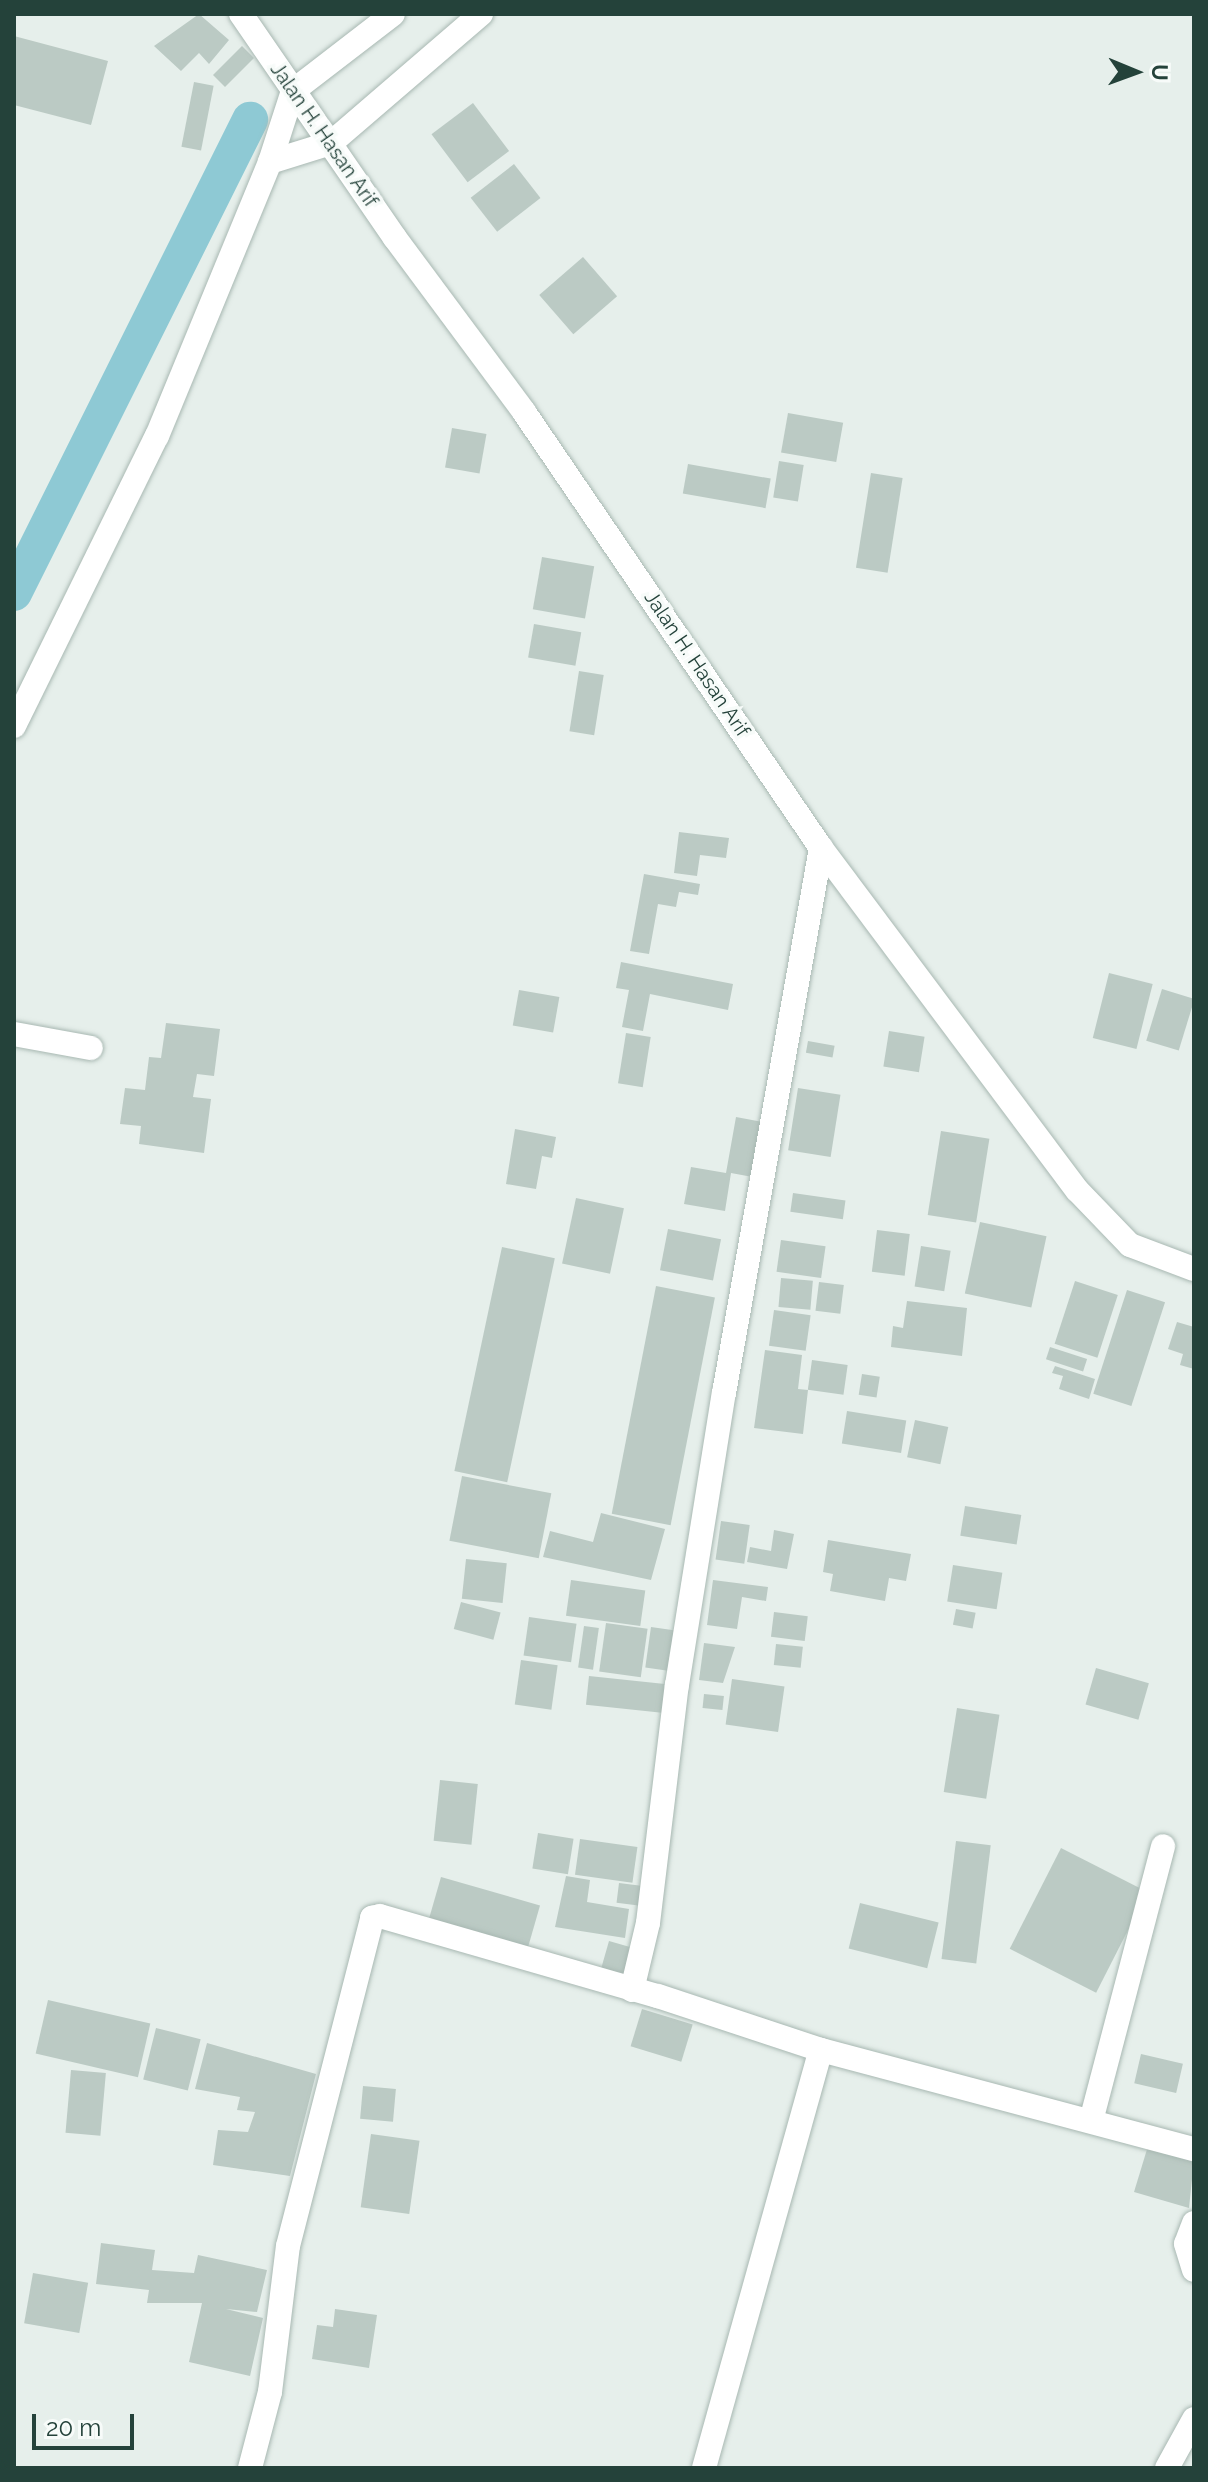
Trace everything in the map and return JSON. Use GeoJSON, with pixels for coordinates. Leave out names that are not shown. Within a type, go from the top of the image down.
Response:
{"type":"FeatureCollection","features":[{"type":"Feature","properties":{"kind":"street","name":"Jalan H. Hasan Arif"},"geometry":{"type":"LineString","coordinates":[[241,14],[524,412],[821,848],[1096,1212],[1137,1249],[1194,1269]]}},
{"type":"Feature","properties":{"kind":"street"},"geometry":{"type":"LineString","coordinates":[[270,162],[331,143],[481,14]]}},
{"type":"Feature","properties":{"kind":"street"},"geometry":{"type":"LineString","coordinates":[[14,726],[157,436],[270,162],[293,91],[385,21]]}},
{"type":"Feature","properties":{"kind":"street"},"geometry":{"type":"LineString","coordinates":[[632,1990],[648,1923],[677,1685],[724,1393],[821,848]]}},
{"type":"Feature","properties":{"kind":"street"},"geometry":{"type":"LineString","coordinates":[[14,1034],[91,1048]]}},
{"type":"Feature","properties":{"kind":"street"},"geometry":{"type":"LineString","coordinates":[[1091,2121],[1163,1846]]}},
{"type":"Feature","properties":{"kind":"street"},"geometry":{"type":"LineString","coordinates":[[250,2468],[270,2392],[288,2246],[372,1918],[380,1916],[632,1990],[821,2050],[1194,2149]]}},
{"type":"Feature","properties":{"kind":"street"},"geometry":{"type":"LineString","coordinates":[[704,2468],[821,2050]]}},
{"type":"Feature","properties":{"kind":"street"},"geometry":{"type":"LineString","coordinates":[[1194,2223],[1186,2244],[1194,2270]]}},
{"type":"Feature","properties":{"kind":"street"},"geometry":{"type":"LineString","coordinates":[[1167,2468],[1194,2419]]}},
{"type":"Feature","properties":{"kind":"building"},"geometry":{"type":"Polygon","coordinates":[[[199,14],[229,40],[209,64],[199,53],[181,71],[154,46],[199,14]]]}},
{"type":"Feature","properties":{"kind":"building"},"geometry":{"type":"Polygon","coordinates":[[[14,36],[108,61],[91,125],[14,105],[14,36]]]}},
{"type":"Feature","properties":{"kind":"building"},"geometry":{"type":"Polygon","coordinates":[[[242,46],[254,58],[225,87],[213,75],[242,46]]]}},
{"type":"Feature","properties":{"kind":"building"},"geometry":{"type":"Polygon","coordinates":[[[194,82],[214,86],[201,151],[181,147],[194,82]]]}},
{"type":"Feature","properties":{"kind":"building"},"geometry":{"type":"Polygon","coordinates":[[[473,103],[509,151],[468,182],[431,134],[473,103]]]}},
{"type":"Feature","properties":{"kind":"building"},"geometry":{"type":"Polygon","coordinates":[[[514,164],[540,198],[497,232],[471,198],[514,164]]]}},
{"type":"Feature","properties":{"kind":"building"},"geometry":{"type":"Polygon","coordinates":[[[583,257],[617,296],[573,334],[539,295],[583,257]]]}},
{"type":"Feature","properties":{"kind":"building"},"geometry":{"type":"Polygon","coordinates":[[[788,413],[843,423],[836,462],[781,452],[788,413]]]}},
{"type":"Feature","properties":{"kind":"building"},"geometry":{"type":"Polygon","coordinates":[[[452,428],[486,434],[480,473],[445,467],[452,428]]]}},
{"type":"Feature","properties":{"kind":"building"},"geometry":{"type":"Polygon","coordinates":[[[779,461],[804,465],[798,501],[773,498],[779,461]]]}},
{"type":"Feature","properties":{"kind":"building"},"geometry":{"type":"Polygon","coordinates":[[[688,464],[771,479],[766,508],[683,494],[688,464]]]}},
{"type":"Feature","properties":{"kind":"building"},"geometry":{"type":"Polygon","coordinates":[[[871,473],[903,478],[888,573],[856,568],[871,473]]]}},
{"type":"Feature","properties":{"kind":"building"},"geometry":{"type":"Polygon","coordinates":[[[542,557],[594,566],[585,618],[533,609],[542,557]]]}},
{"type":"Feature","properties":{"kind":"building"},"geometry":{"type":"Polygon","coordinates":[[[534,624],[581,632],[575,666],[528,657],[534,624]]]}},
{"type":"Feature","properties":{"kind":"building"},"geometry":{"type":"Polygon","coordinates":[[[579,671],[604,675],[594,735],[569,731],[579,671]]]}},
{"type":"Feature","properties":{"kind":"building"},"geometry":{"type":"Polygon","coordinates":[[[679,832],[729,838],[726,858],[700,855],[697,876],[674,873],[679,832]]]}},
{"type":"Feature","properties":{"kind":"building"},"geometry":{"type":"Polygon","coordinates":[[[644,874],[700,884],[698,895],[679,892],[676,907],[658,904],[649,954],[630,951],[644,874]]]}},
{"type":"Feature","properties":{"kind":"building"},"geometry":{"type":"Polygon","coordinates":[[[621,962],[733,984],[728,1010],[650,994],[643,1031],[622,1027],[629,990],[616,988],[621,962]]]}},
{"type":"Feature","properties":{"kind":"building"},"geometry":{"type":"Polygon","coordinates":[[[1109,973],[1153,984],[1136,1049],[1093,1038],[1109,973]]]}},
{"type":"Feature","properties":{"kind":"building"},"geometry":{"type":"Polygon","coordinates":[[[1162,989],[1194,999],[1179,1051],[1146,1041],[1162,989]]]}},
{"type":"Feature","properties":{"kind":"building"},"geometry":{"type":"Polygon","coordinates":[[[519,990],[559,997],[553,1033],[513,1025],[519,990]]]}},
{"type":"Feature","properties":{"kind":"building"},"geometry":{"type":"Polygon","coordinates":[[[166,1023],[220,1029],[214,1076],[197,1074],[193,1097],[211,1099],[204,1153],[139,1144],[141,1126],[120,1124],[125,1088],[145,1090],[149,1057],[161,1058],[166,1023]]]}},
{"type":"Feature","properties":{"kind":"building"},"geometry":{"type":"Polygon","coordinates":[[[889,1031],[925,1037],[919,1072],[883,1067],[889,1031]]]}},
{"type":"Feature","properties":{"kind":"building"},"geometry":{"type":"Polygon","coordinates":[[[626,1033],[651,1037],[643,1087],[618,1083],[626,1033]]]}},
{"type":"Feature","properties":{"kind":"building"},"geometry":{"type":"Polygon","coordinates":[[[808,1041],[835,1046],[833,1058],[806,1053],[808,1041]]]}},
{"type":"Feature","properties":{"kind":"building"},"geometry":{"type":"Polygon","coordinates":[[[798,1088],[840,1095],[831,1157],[788,1150],[798,1088]]]}},
{"type":"Feature","properties":{"kind":"building"},"geometry":{"type":"Polygon","coordinates":[[[736,1117],[768,1123],[758,1178],[731,1173],[725,1211],[684,1204],[691,1167],[726,1173],[736,1117]]]}},
{"type":"Feature","properties":{"kind":"building"},"geometry":{"type":"Polygon","coordinates":[[[515,1129],[556,1137],[552,1158],[542,1156],[536,1189],[506,1184],[515,1129]]]}},
{"type":"Feature","properties":{"kind":"building"},"geometry":{"type":"Polygon","coordinates":[[[941,1131],[989,1139],[976,1223],[928,1215],[941,1131]]]}},
{"type":"Feature","properties":{"kind":"building"},"geometry":{"type":"Polygon","coordinates":[[[793,1193],[845,1200],[843,1219],[790,1212],[793,1193]]]}},
{"type":"Feature","properties":{"kind":"building"},"geometry":{"type":"Polygon","coordinates":[[[576,1198],[624,1208],[610,1274],[562,1264],[576,1198]]]}},
{"type":"Feature","properties":{"kind":"building"},"geometry":{"type":"Polygon","coordinates":[[[980,1222],[1047,1236],[1031,1308],[965,1293],[980,1222]]]}},
{"type":"Feature","properties":{"kind":"building"},"geometry":{"type":"Polygon","coordinates":[[[668,1229],[721,1239],[713,1281],[660,1270],[668,1229]]]}},
{"type":"Feature","properties":{"kind":"building"},"geometry":{"type":"Polygon","coordinates":[[[877,1230],[910,1234],[905,1276],[872,1272],[877,1230]]]}},
{"type":"Feature","properties":{"kind":"building"},"geometry":{"type":"Polygon","coordinates":[[[781,1240],[826,1246],[821,1278],[777,1272],[781,1240]]]}},
{"type":"Feature","properties":{"kind":"building"},"geometry":{"type":"Polygon","coordinates":[[[921,1246],[951,1251],[944,1291],[915,1286],[921,1246]]]}},
{"type":"Feature","properties":{"kind":"building"},"geometry":{"type":"Polygon","coordinates":[[[502,1247],[555,1258],[507,1482],[454,1471],[502,1247]]]}},
{"type":"Feature","properties":{"kind":"building"},"geometry":{"type":"Polygon","coordinates":[[[781,1278],[813,1281],[810,1310],[778,1307],[781,1278]]]}},
{"type":"Feature","properties":{"kind":"building"},"geometry":{"type":"Polygon","coordinates":[[[1075,1281],[1118,1295],[1097,1358],[1055,1344],[1075,1281]]]}},
{"type":"Feature","properties":{"kind":"building"},"geometry":{"type":"Polygon","coordinates":[[[819,1282],[844,1285],[840,1314],[815,1311],[819,1282]]]}},
{"type":"Feature","properties":{"kind":"building"},"geometry":{"type":"Polygon","coordinates":[[[656,1286],[715,1297],[671,1525],[612,1514],[656,1286]]]}},
{"type":"Feature","properties":{"kind":"building"},"geometry":{"type":"Polygon","coordinates":[[[1127,1290],[1165,1302],[1131,1406],[1093,1394],[1127,1290]]]}},
{"type":"Feature","properties":{"kind":"building"},"geometry":{"type":"Polygon","coordinates":[[[907,1301],[967,1308],[962,1356],[891,1347],[893,1326],[903,1328],[907,1301]]]}},
{"type":"Feature","properties":{"kind":"building"},"geometry":{"type":"Polygon","coordinates":[[[774,1310],[811,1315],[806,1351],[769,1346],[774,1310]]]}},
{"type":"Feature","properties":{"kind":"building"},"geometry":{"type":"Polygon","coordinates":[[[1177,1322],[1194,1327],[1194,1369],[1180,1365],[1183,1354],[1168,1349],[1177,1322]]]}},
{"type":"Feature","properties":{"kind":"building"},"geometry":{"type":"Polygon","coordinates":[[[1050,1347],[1087,1359],[1083,1371],[1046,1359],[1050,1347]]]}},
{"type":"Feature","properties":{"kind":"building"},"geometry":{"type":"Polygon","coordinates":[[[765,1350],[802,1355],[798,1389],[808,1390],[803,1434],[754,1428],[765,1350]]]}},
{"type":"Feature","properties":{"kind":"building"},"geometry":{"type":"Polygon","coordinates":[[[812,1360],[848,1365],[843,1395],[808,1390],[812,1360]]]}},
{"type":"Feature","properties":{"kind":"building"},"geometry":{"type":"Polygon","coordinates":[[[1055,1366],[1095,1379],[1089,1399],[1059,1389],[1063,1376],[1052,1373],[1055,1366]]]}},
{"type":"Feature","properties":{"kind":"building"},"geometry":{"type":"Polygon","coordinates":[[[862,1374],[880,1377],[876,1398],[859,1395],[862,1374]]]}},
{"type":"Feature","properties":{"kind":"building"},"geometry":{"type":"Polygon","coordinates":[[[847,1411],[906,1420],[901,1453],[842,1444],[847,1411]]]}},
{"type":"Feature","properties":{"kind":"building"},"geometry":{"type":"Polygon","coordinates":[[[915,1420],[948,1427],[940,1464],[907,1457],[915,1420]]]}},
{"type":"Feature","properties":{"kind":"building"},"geometry":{"type":"Polygon","coordinates":[[[462,1476],[551,1493],[539,1558],[449,1541],[462,1476]]]}},
{"type":"Feature","properties":{"kind":"building"},"geometry":{"type":"Polygon","coordinates":[[[965,1506],[1021,1515],[1017,1545],[960,1536],[965,1506]]]}},
{"type":"Feature","properties":{"kind":"building"},"geometry":{"type":"Polygon","coordinates":[[[601,1513],[665,1529],[651,1580],[543,1557],[550,1531],[593,1542],[601,1513]]]}},
{"type":"Feature","properties":{"kind":"building"},"geometry":{"type":"Polygon","coordinates":[[[721,1521],[750,1525],[744,1564],[716,1560],[721,1521]]]}},
{"type":"Feature","properties":{"kind":"building"},"geometry":{"type":"Polygon","coordinates":[[[774,1530],[794,1534],[787,1569],[747,1562],[750,1547],[771,1551],[774,1530]]]}},
{"type":"Feature","properties":{"kind":"building"},"geometry":{"type":"Polygon","coordinates":[[[828,1540],[911,1554],[906,1581],[889,1578],[885,1601],[830,1591],[833,1574],[823,1572],[828,1540]]]}},
{"type":"Feature","properties":{"kind":"building"},"geometry":{"type":"Polygon","coordinates":[[[466,1559],[507,1563],[503,1603],[462,1599],[466,1559]]]}},
{"type":"Feature","properties":{"kind":"building"},"geometry":{"type":"Polygon","coordinates":[[[953,1565],[1002,1573],[997,1609],[947,1602],[953,1565]]]}},
{"type":"Feature","properties":{"kind":"building"},"geometry":{"type":"Polygon","coordinates":[[[571,1580],[645,1590],[640,1626],[566,1616],[571,1580]]]}},
{"type":"Feature","properties":{"kind":"building"},"geometry":{"type":"Polygon","coordinates":[[[713,1580],[768,1587],[766,1601],[742,1597],[737,1629],[707,1625],[713,1580]]]}},
{"type":"Feature","properties":{"kind":"building"},"geometry":{"type":"Polygon","coordinates":[[[461,1602],[501,1613],[493,1640],[454,1629],[461,1602]]]}},
{"type":"Feature","properties":{"kind":"building"},"geometry":{"type":"Polygon","coordinates":[[[956,1609],[976,1613],[973,1629],[953,1625],[956,1609]]]}},
{"type":"Feature","properties":{"kind":"building"},"geometry":{"type":"Polygon","coordinates":[[[774,1612],[808,1616],[805,1641],[771,1637],[774,1612]]]}},
{"type":"Feature","properties":{"kind":"building"},"geometry":{"type":"Polygon","coordinates":[[[529,1617],[577,1624],[571,1662],[524,1656],[529,1617]]]}},
{"type":"Feature","properties":{"kind":"building"},"geometry":{"type":"Polygon","coordinates":[[[606,1623],[648,1629],[641,1677],[599,1672],[606,1623]]]}},
{"type":"Feature","properties":{"kind":"building"},"geometry":{"type":"Polygon","coordinates":[[[584,1626],[599,1628],[593,1670],[578,1668],[584,1626]]]}},
{"type":"Feature","properties":{"kind":"building"},"geometry":{"type":"Polygon","coordinates":[[[651,1627],[681,1631],[675,1672],[645,1668],[651,1627]]]}},
{"type":"Feature","properties":{"kind":"building"},"geometry":{"type":"Polygon","coordinates":[[[704,1643],[735,1647],[723,1683],[699,1680],[704,1643]]]}},
{"type":"Feature","properties":{"kind":"building"},"geometry":{"type":"Polygon","coordinates":[[[776,1644],[803,1647],[801,1668],[774,1665],[776,1644]]]}},
{"type":"Feature","properties":{"kind":"building"},"geometry":{"type":"Polygon","coordinates":[[[521,1660],[558,1665],[551,1710],[515,1705],[521,1660]]]}},
{"type":"Feature","properties":{"kind":"building"},"geometry":{"type":"Polygon","coordinates":[[[1096,1668],[1149,1683],[1138,1720],[1086,1705],[1096,1668]]]}},
{"type":"Feature","properties":{"kind":"building"},"geometry":{"type":"Polygon","coordinates":[[[589,1676],[670,1684],[667,1713],[586,1705],[589,1676]]]}},
{"type":"Feature","properties":{"kind":"building"},"geometry":{"type":"Polygon","coordinates":[[[732,1679],[784,1686],[778,1732],[726,1725],[732,1679]]]}},
{"type":"Feature","properties":{"kind":"building"},"geometry":{"type":"Polygon","coordinates":[[[704,1694],[724,1696],[722,1710],[703,1708],[704,1694]]]}},
{"type":"Feature","properties":{"kind":"building"},"geometry":{"type":"Polygon","coordinates":[[[957,1708],[999,1715],[986,1799],[944,1792],[957,1708]]]}},
{"type":"Feature","properties":{"kind":"building"},"geometry":{"type":"Polygon","coordinates":[[[440,1780],[478,1784],[471,1845],[434,1841],[440,1780]]]}},
{"type":"Feature","properties":{"kind":"building"},"geometry":{"type":"Polygon","coordinates":[[[538,1833],[574,1839],[568,1874],[532,1869],[538,1833]]]}},
{"type":"Feature","properties":{"kind":"building"},"geometry":{"type":"Polygon","coordinates":[[[580,1839],[637,1847],[632,1883],[575,1875],[580,1839]]]}},
{"type":"Feature","properties":{"kind":"building"},"geometry":{"type":"Polygon","coordinates":[[[956,1841],[991,1845],[976,1963],[941,1959],[956,1841]]]}},
{"type":"Feature","properties":{"kind":"building"},"geometry":{"type":"Polygon","coordinates":[[[1061,1848],[1147,1892],[1096,1993],[1010,1949],[1061,1848]]]}},
{"type":"Feature","properties":{"kind":"building"},"geometry":{"type":"Polygon","coordinates":[[[566,1876],[590,1880],[587,1902],[629,1909],[625,1938],[555,1927],[566,1876]]]}},
{"type":"Feature","properties":{"kind":"building"},"geometry":{"type":"Polygon","coordinates":[[[441,1877],[540,1905],[526,1953],[427,1925],[441,1877]]]}},
{"type":"Feature","properties":{"kind":"building"},"geometry":{"type":"Polygon","coordinates":[[[619,1883],[651,1887],[648,1907],[617,1903],[619,1883]]]}},
{"type":"Feature","properties":{"kind":"building"},"geometry":{"type":"Polygon","coordinates":[[[860,1903],[939,1923],[927,1968],[849,1949],[860,1903]]]}},
{"type":"Feature","properties":{"kind":"building"},"geometry":{"type":"Polygon","coordinates":[[[609,1941],[637,1949],[628,1982],[600,1974],[609,1941]]]}},
{"type":"Feature","properties":{"kind":"building"},"geometry":{"type":"Polygon","coordinates":[[[48,2000],[150,2024],[138,2077],[36,2054],[48,2000]]]}},
{"type":"Feature","properties":{"kind":"building"},"geometry":{"type":"Polygon","coordinates":[[[642,2009],[693,2024],[681,2062],[631,2046],[642,2009]]]}},
{"type":"Feature","properties":{"kind":"building"},"geometry":{"type":"Polygon","coordinates":[[[156,2028],[201,2039],[188,2091],[143,2079],[156,2028]]]}},
{"type":"Feature","properties":{"kind":"building"},"geometry":{"type":"Polygon","coordinates":[[[207,2043],[316,2074],[290,2176],[213,2165],[218,2130],[248,2132],[255,2112],[237,2110],[240,2097],[195,2089],[207,2043]]]}},
{"type":"Feature","properties":{"kind":"building"},"geometry":{"type":"Polygon","coordinates":[[[1141,2054],[1183,2064],[1176,2093],[1134,2083],[1141,2054]]]}},
{"type":"Feature","properties":{"kind":"building"},"geometry":{"type":"Polygon","coordinates":[[[71,2070],[106,2073],[100,2136],[66,2133],[71,2070]]]}},
{"type":"Feature","properties":{"kind":"building"},"geometry":{"type":"Polygon","coordinates":[[[363,2086],[396,2089],[393,2122],[360,2119],[363,2086]]]}},
{"type":"Feature","properties":{"kind":"building"},"geometry":{"type":"Polygon","coordinates":[[[371,2134],[420,2141],[409,2214],[361,2207],[371,2134]]]}},
{"type":"Feature","properties":{"kind":"building"},"geometry":{"type":"Polygon","coordinates":[[[1148,2146],[1194,2160],[1189,2208],[1134,2192],[1148,2146]]]}},
{"type":"Feature","properties":{"kind":"building"},"geometry":{"type":"Polygon","coordinates":[[[101,2243],[155,2250],[152,2270],[194,2273],[198,2255],[267,2270],[257,2312],[226,2309],[263,2318],[250,2376],[189,2362],[202,2303],[147,2303],[149,2290],[96,2284],[101,2243]]]}},
{"type":"Feature","properties":{"kind":"building"},"geometry":{"type":"Polygon","coordinates":[[[33,2273],[88,2283],[79,2333],[24,2323],[33,2273]]]}},
{"type":"Feature","properties":{"kind":"building"},"geometry":{"type":"Polygon","coordinates":[[[335,2309],[377,2315],[369,2368],[312,2359],[317,2325],[333,2327],[335,2309]]]}},
{"type":"Feature","properties":{"kind":"waterway"},"geometry":{"type":"LineString","coordinates":[[14,593],[250,120]]}}]}
